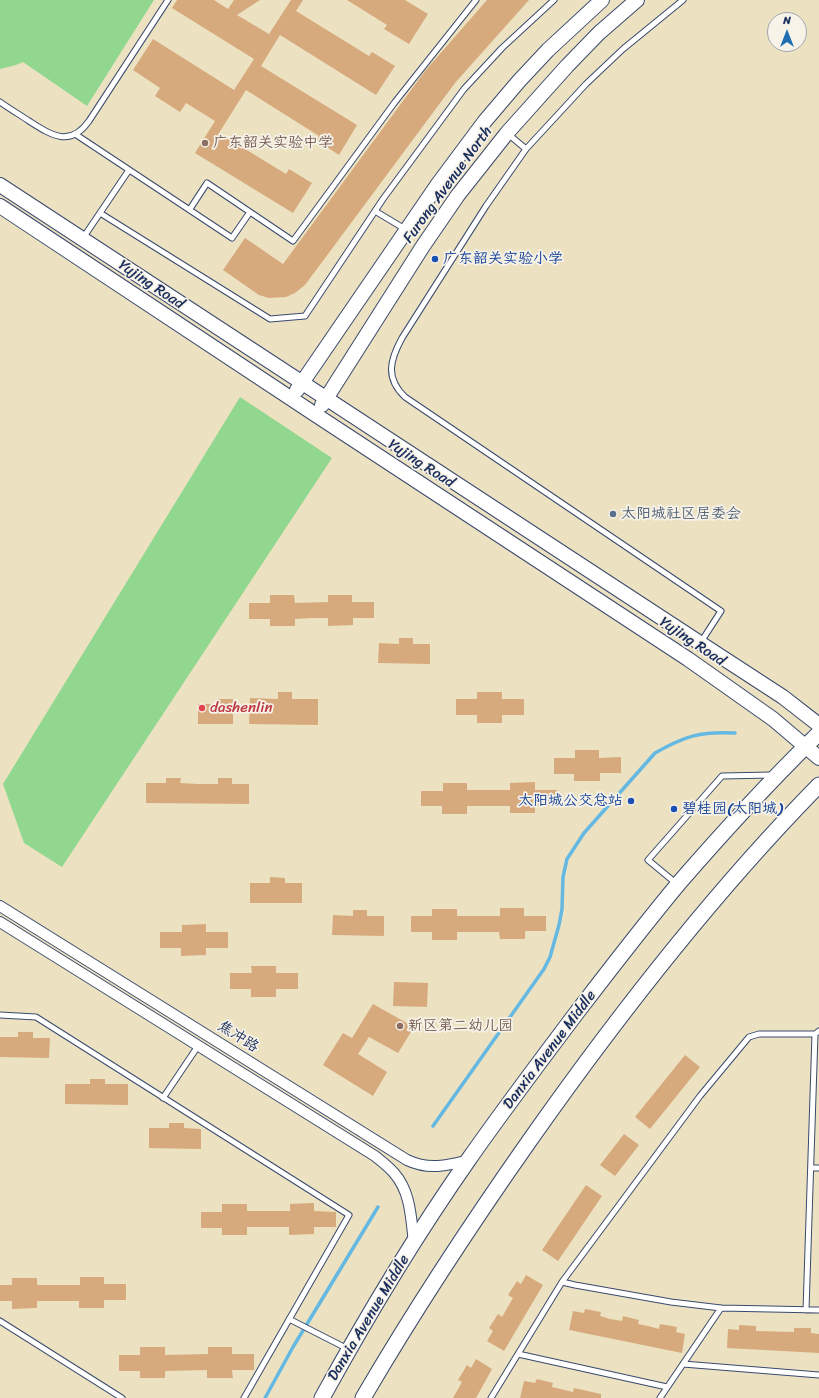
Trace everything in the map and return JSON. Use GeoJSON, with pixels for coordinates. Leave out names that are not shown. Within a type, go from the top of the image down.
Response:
{"type":"FeatureCollection","features":[{"type":"Feature","properties":{"kind":"main road","name":"Furong Avenue North"},"geometry":{"type":"LineString","coordinates":[[291,398],[438,184],[485,121],[548,50],[602,0]]}},
{"type":"Feature","properties":{"kind":"main road","name":"Furong Avenue North"},"geometry":{"type":"LineString","coordinates":[[316,415],[423,246],[458,195],[507,133],[567,66],[599,33],[637,0]]}},
{"type":"Feature","properties":{"kind":"main road","name":"Yujing Road"},"geometry":{"type":"LineString","coordinates":[[0,185],[783,697],[819,724]]}},
{"type":"Feature","properties":{"kind":"main road","name":"Yujing Road"},"geometry":{"type":"LineString","coordinates":[[2,210],[688,659],[773,719],[819,758]]}},
{"type":"Feature","properties":{"kind":"main road","name":"Danxia Avenue Middle"},"geometry":{"type":"LineString","coordinates":[[322,1398],[349,1350],[414,1243],[468,1160],[546,1053],[678,885],[723,833],[777,775],[819,733]]}},
{"type":"Feature","properties":{"kind":"main road"},"geometry":{"type":"LineString","coordinates":[[362,1398],[426,1293],[578,1071],[704,910],[819,784]]}},
{"type":"Feature","properties":{"kind":"street","name":"焦冲路"},"geometry":{"type":"LineString","coordinates":[[0,906],[407,1160],[416,1164],[439,1166],[468,1160]]}},
{"type":"Feature","properties":{"kind":"street","name":"焦冲路"},"geometry":{"type":"LineString","coordinates":[[0,922],[375,1156],[387,1166],[400,1181],[408,1200],[414,1243]]}},
{"type":"Feature","properties":{"kind":"lane"},"geometry":{"type":"LineString","coordinates":[[0,102],[54,136],[68,136],[75,134],[85,127],[168,0]]}},
{"type":"Feature","properties":{"kind":"lane"},"geometry":{"type":"LineString","coordinates":[[190,210],[207,183],[293,241],[394,102],[476,0]]}},
{"type":"Feature","properties":{"kind":"lane"},"geometry":{"type":"LineString","coordinates":[[100,213],[270,318],[305,316],[375,211],[464,89],[502,48],[554,0]]}},
{"type":"Feature","properties":{"kind":"lane"},"geometry":{"type":"LineString","coordinates":[[683,0],[618,54],[581,90],[526,149],[482,212],[402,338],[392,359],[391,371],[393,381],[398,391],[405,397],[721,611],[700,643]]}},
{"type":"Feature","properties":{"kind":"lane"},"geometry":{"type":"LineString","coordinates":[[507,133],[526,149]]}},
{"type":"Feature","properties":{"kind":"lane"},"geometry":{"type":"LineString","coordinates":[[75,134],[232,238],[250,212]]}},
{"type":"Feature","properties":{"kind":"lane"},"geometry":{"type":"LineString","coordinates":[[82,239],[129,170]]}},
{"type":"Feature","properties":{"kind":"lane"},"geometry":{"type":"LineString","coordinates":[[375,211],[407,230]]}},
{"type":"Feature","properties":{"kind":"lane"},"geometry":{"type":"LineString","coordinates":[[678,885],[648,860],[722,776],[777,775]]}},
{"type":"Feature","properties":{"kind":"lane"},"geometry":{"type":"LineString","coordinates":[[0,1015],[36,1017],[349,1215],[244,1398]]}},
{"type":"Feature","properties":{"kind":"lane"},"geometry":{"type":"LineString","coordinates":[[491,1398],[562,1282],[700,1096],[749,1037],[759,1034],[817,1032],[806,1310]]}},
{"type":"Feature","properties":{"kind":"lane"},"geometry":{"type":"LineString","coordinates":[[163,1098],[198,1046]]}},
{"type":"Feature","properties":{"kind":"lane"},"geometry":{"type":"LineString","coordinates":[[811,1168],[819,1168]]}},
{"type":"Feature","properties":{"kind":"lane"},"geometry":{"type":"LineString","coordinates":[[562,1282],[670,1302],[721,1308],[819,1310]]}},
{"type":"Feature","properties":{"kind":"lane"},"geometry":{"type":"LineString","coordinates":[[660,1398],[721,1308]]}},
{"type":"Feature","properties":{"kind":"lane"},"geometry":{"type":"LineString","coordinates":[[289,1319],[349,1350]]}},
{"type":"Feature","properties":{"kind":"lane"},"geometry":{"type":"LineString","coordinates":[[0,1321],[122,1398]]}},
{"type":"Feature","properties":{"kind":"lane"},"geometry":{"type":"LineString","coordinates":[[518,1354],[667,1387]]}},
{"type":"Feature","properties":{"kind":"lane"},"geometry":{"type":"LineString","coordinates":[[683,1364],[819,1375]]}},
{"type":"Feature","properties":{"kind":"green space"},"geometry":{"type":"Polygon","coordinates":[[[0,0],[154,0],[87,106],[23,62],[0,69],[0,0]]]}},
{"type":"Feature","properties":{"kind":"green space"},"geometry":{"type":"Polygon","coordinates":[[[240,397],[332,458],[62,867],[24,843],[3,784],[240,397]]]}},
{"type":"Feature","properties":{"kind":"building"},"geometry":{"type":"Polygon","coordinates":[[[177,0],[214,0],[228,9],[234,0],[260,0],[237,15],[269,34],[291,0],[303,0],[296,11],[369,56],[372,52],[395,66],[376,95],[280,35],[261,66],[357,125],[339,155],[316,140],[319,136],[246,90],[219,133],[286,174],[289,169],[312,183],[293,213],[195,153],[215,121],[186,103],[180,112],[155,96],[160,88],[133,70],[153,39],[234,90],[254,59],[172,8],[177,0]]]}},
{"type":"Feature","properties":{"kind":"building"},"geometry":{"type":"Polygon","coordinates":[[[347,0],[405,0],[428,14],[409,44],[384,29],[387,25],[347,0]]]}},
{"type":"Feature","properties":{"kind":"building"},"geometry":{"type":"Polygon","coordinates":[[[487,0],[529,0],[455,83],[305,285],[295,293],[286,297],[269,298],[259,295],[223,270],[245,238],[283,264],[425,71],[487,0]]]}},
{"type":"Feature","properties":{"kind":"building"},"geometry":{"type":"Polygon","coordinates":[[[270,595],[294,595],[295,603],[328,602],[328,595],[352,595],[352,602],[374,602],[374,618],[353,618],[353,625],[328,626],[328,618],[295,619],[295,626],[270,626],[270,619],[249,619],[249,603],[270,603],[270,595]]]}},
{"type":"Feature","properties":{"kind":"building"},"geometry":{"type":"Polygon","coordinates":[[[399,638],[413,638],[413,644],[430,644],[430,664],[378,663],[379,643],[399,644],[399,638]]]}},
{"type":"Feature","properties":{"kind":"building"},"geometry":{"type":"Polygon","coordinates":[[[278,692],[292,692],[292,699],[318,699],[318,725],[249,724],[250,698],[278,699],[278,692]]]}},
{"type":"Feature","properties":{"kind":"building"},"geometry":{"type":"Polygon","coordinates":[[[477,692],[502,692],[502,699],[524,699],[524,715],[502,715],[502,723],[477,723],[477,715],[456,715],[456,699],[477,699],[477,692]]]}},
{"type":"Feature","properties":{"kind":"building"},"geometry":{"type":"Polygon","coordinates":[[[218,699],[233,699],[233,724],[198,724],[198,704],[218,704],[218,699]]]}},
{"type":"Feature","properties":{"kind":"building"},"geometry":{"type":"Polygon","coordinates":[[[575,750],[599,750],[599,758],[621,757],[621,773],[600,773],[600,781],[574,781],[574,774],[554,774],[554,758],[575,758],[575,750]]]}},
{"type":"Feature","properties":{"kind":"building"},"geometry":{"type":"Polygon","coordinates":[[[166,778],[181,778],[180,783],[218,784],[218,778],[232,778],[232,784],[249,784],[249,804],[146,803],[146,783],[166,783],[166,778]]]}},
{"type":"Feature","properties":{"kind":"building"},"geometry":{"type":"Polygon","coordinates":[[[535,782],[535,790],[557,790],[557,806],[535,806],[535,813],[510,813],[510,806],[467,806],[467,814],[442,814],[442,806],[421,806],[421,791],[443,791],[443,783],[467,783],[467,790],[510,790],[510,783],[535,782]]]}},
{"type":"Feature","properties":{"kind":"building"},"geometry":{"type":"Polygon","coordinates":[[[270,877],[285,878],[285,883],[302,883],[302,903],[250,903],[250,883],[270,883],[270,877]]]}},
{"type":"Feature","properties":{"kind":"building"},"geometry":{"type":"Polygon","coordinates":[[[500,908],[524,908],[524,916],[546,916],[546,931],[525,931],[525,939],[500,939],[499,932],[457,932],[457,940],[432,940],[432,932],[411,932],[411,916],[432,916],[432,909],[457,909],[457,916],[500,916],[500,908]]]}},
{"type":"Feature","properties":{"kind":"building"},"geometry":{"type":"Polygon","coordinates":[[[353,910],[367,910],[367,916],[384,916],[384,936],[332,935],[333,915],[353,916],[353,910]]]}},
{"type":"Feature","properties":{"kind":"building"},"geometry":{"type":"Polygon","coordinates":[[[206,924],[206,932],[228,932],[228,948],[206,948],[206,955],[181,956],[181,948],[160,948],[160,932],[182,932],[182,925],[206,924]]]}},
{"type":"Feature","properties":{"kind":"building"},"geometry":{"type":"Polygon","coordinates":[[[251,966],[276,966],[276,973],[298,973],[298,989],[276,989],[276,997],[251,997],[251,989],[230,989],[230,973],[252,973],[251,966]]]}},
{"type":"Feature","properties":{"kind":"building"},"geometry":{"type":"Polygon","coordinates":[[[394,982],[428,983],[427,1007],[393,1006],[394,982]]]}},
{"type":"Feature","properties":{"kind":"building"},"geometry":{"type":"Polygon","coordinates":[[[373,1004],[414,1027],[398,1053],[369,1037],[358,1054],[387,1072],[373,1096],[323,1065],[343,1033],[352,1038],[373,1004]]]}},
{"type":"Feature","properties":{"kind":"building"},"geometry":{"type":"Polygon","coordinates":[[[18,1032],[33,1032],[33,1038],[50,1038],[49,1058],[0,1057],[0,1037],[18,1037],[18,1032]]]}},
{"type":"Feature","properties":{"kind":"building"},"geometry":{"type":"Polygon","coordinates":[[[685,1055],[700,1067],[650,1129],[635,1117],[685,1055]]]}},
{"type":"Feature","properties":{"kind":"building"},"geometry":{"type":"Polygon","coordinates":[[[90,1079],[105,1079],[105,1084],[128,1084],[128,1105],[65,1104],[65,1084],[90,1084],[90,1079]]]}},
{"type":"Feature","properties":{"kind":"building"},"geometry":{"type":"Polygon","coordinates":[[[169,1123],[184,1123],[184,1128],[201,1129],[201,1149],[149,1148],[149,1128],[169,1128],[169,1123]]]}},
{"type":"Feature","properties":{"kind":"building"},"geometry":{"type":"Polygon","coordinates":[[[624,1134],[639,1145],[615,1176],[600,1165],[624,1134]]]}},
{"type":"Feature","properties":{"kind":"building"},"geometry":{"type":"Polygon","coordinates":[[[586,1185],[602,1196],[558,1261],[542,1250],[586,1185]]]}},
{"type":"Feature","properties":{"kind":"building"},"geometry":{"type":"Polygon","coordinates":[[[314,1203],[314,1211],[336,1212],[336,1227],[314,1227],[314,1234],[289,1235],[289,1227],[247,1227],[247,1235],[222,1235],[222,1228],[201,1228],[201,1212],[222,1212],[222,1204],[247,1204],[247,1211],[290,1211],[290,1204],[314,1203]]]}},
{"type":"Feature","properties":{"kind":"building"},"geometry":{"type":"Polygon","coordinates":[[[526,1275],[543,1285],[504,1351],[487,1341],[493,1331],[489,1328],[498,1314],[502,1317],[513,1298],[508,1295],[517,1281],[521,1284],[526,1275]]]}},
{"type":"Feature","properties":{"kind":"building"},"geometry":{"type":"Polygon","coordinates":[[[80,1277],[104,1277],[104,1284],[126,1284],[126,1300],[104,1300],[104,1308],[79,1308],[79,1301],[37,1301],[37,1308],[12,1309],[12,1301],[0,1301],[0,1285],[12,1285],[12,1278],[37,1278],[37,1285],[80,1285],[80,1277]]]}},
{"type":"Feature","properties":{"kind":"building"},"geometry":{"type":"Polygon","coordinates":[[[585,1309],[601,1312],[600,1316],[610,1319],[622,1321],[623,1316],[639,1320],[638,1324],[659,1329],[660,1324],[677,1327],[676,1332],[685,1334],[682,1353],[569,1330],[573,1311],[584,1313],[585,1309]]]}},
{"type":"Feature","properties":{"kind":"building"},"geometry":{"type":"Polygon","coordinates":[[[739,1325],[756,1326],[756,1331],[794,1332],[794,1328],[811,1328],[811,1333],[819,1334],[819,1353],[727,1348],[728,1329],[739,1330],[739,1325]]]}},
{"type":"Feature","properties":{"kind":"building"},"geometry":{"type":"Polygon","coordinates":[[[140,1347],[165,1347],[165,1355],[208,1354],[208,1347],[232,1347],[232,1354],[254,1354],[254,1370],[232,1370],[233,1378],[207,1378],[207,1370],[165,1371],[165,1378],[140,1378],[140,1371],[119,1371],[119,1355],[140,1355],[140,1347]]]}},
{"type":"Feature","properties":{"kind":"building"},"geometry":{"type":"Polygon","coordinates":[[[476,1359],[492,1369],[476,1398],[453,1398],[462,1382],[458,1380],[467,1365],[471,1368],[476,1359]]]}},
{"type":"Feature","properties":{"kind":"building"},"geometry":{"type":"Polygon","coordinates":[[[537,1379],[553,1383],[552,1387],[573,1392],[574,1388],[601,1394],[601,1398],[520,1398],[524,1381],[535,1383],[537,1379]]]}},
{"type":"Feature","properties":{"kind":"waterway"},"geometry":{"type":"LineString","coordinates":[[433,1126],[544,969],[550,957],[559,925],[562,909],[563,877],[567,859],[584,833],[655,753],[675,742],[694,736],[712,733],[735,733]]}},
{"type":"Feature","properties":{"kind":"waterway"},"geometry":{"type":"LineString","coordinates":[[265,1398],[293,1347],[378,1207]]}},
{"type":"Feature","properties":{"kind":"place","name":"广东韶关实验中学"},"geometry":{"type":"Point","coordinates":[205,143]}},
{"type":"Feature","properties":{"kind":"place","name":"广东韶关实验小学"},"geometry":{"type":"Point","coordinates":[435,259]}},
{"type":"Feature","properties":{"kind":"place","name":"太阳城社区居委会"},"geometry":{"type":"Point","coordinates":[613,514]}},
{"type":"Feature","properties":{"kind":"place","name":"dashenlin"},"geometry":{"type":"Point","coordinates":[202,708]}},
{"type":"Feature","properties":{"kind":"place","name":"太阳城公交总站"},"geometry":{"type":"Point","coordinates":[631,801]}},
{"type":"Feature","properties":{"kind":"place","name":"碧桂园(太阳城)"},"geometry":{"type":"Point","coordinates":[674,809]}},
{"type":"Feature","properties":{"kind":"place","name":"新区第二幼儿园"},"geometry":{"type":"Point","coordinates":[400,1026]}}]}
